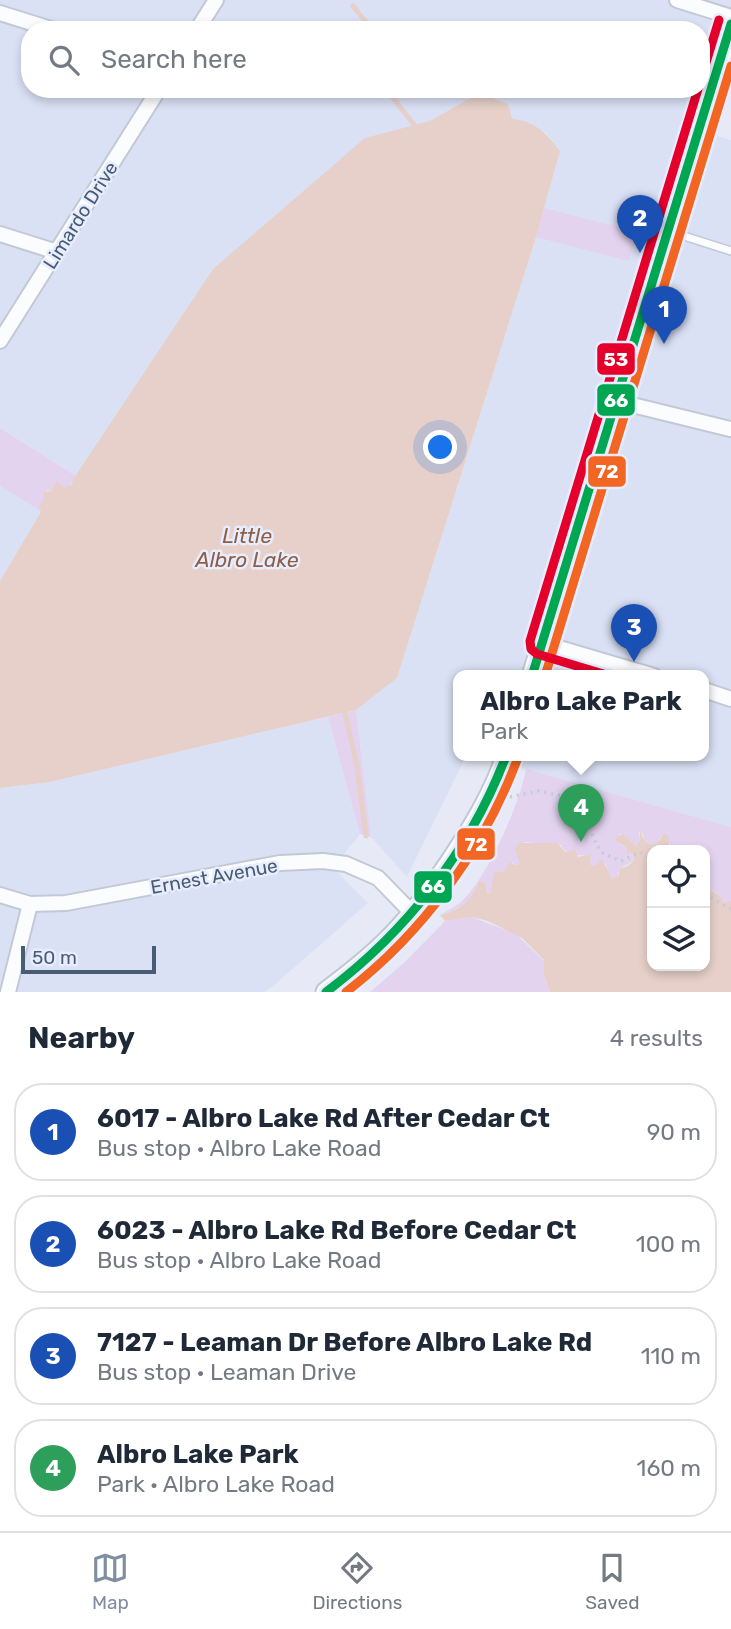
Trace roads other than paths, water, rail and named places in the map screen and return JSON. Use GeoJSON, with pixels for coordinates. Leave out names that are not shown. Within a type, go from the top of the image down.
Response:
{"type":"FeatureCollection","features":[{"type":"Feature","properties":{"kind":"street"},"geometry":{"type":"LineString","coordinates":[[203,21],[216,0]]}},
{"type":"Feature","properties":{"kind":"street"},"geometry":{"type":"LineString","coordinates":[[677,0],[731,17]]}},
{"type":"Feature","properties":{"kind":"street"},"geometry":{"type":"LineString","coordinates":[[0,13],[25,21]]}},
{"type":"Feature","properties":{"kind":"street"},"geometry":{"type":"LineString","coordinates":[[710,93],[731,24]]}},
{"type":"Feature","properties":{"kind":"street","name":"Limardo Drive"},"geometry":{"type":"LineString","coordinates":[[0,341],[153,98]]}},
{"type":"Feature","properties":{"kind":"street"},"geometry":{"type":"LineString","coordinates":[[534,670],[708,98]]}},
{"type":"Feature","properties":{"kind":"street"},"geometry":{"type":"LineString","coordinates":[[0,233],[57,252]]}},
{"type":"Feature","properties":{"kind":"street"},"geometry":{"type":"LineString","coordinates":[[616,401],[730,429]]}},
{"type":"Feature","properties":{"kind":"street"},"geometry":{"type":"LineString","coordinates":[[542,643],[634,670]]}},
{"type":"Feature","properties":{"kind":"street"},"geometry":{"type":"LineString","coordinates":[[709,692],[731,699]]}},
{"type":"Feature","properties":{"kind":"street"},"geometry":{"type":"LineString","coordinates":[[326,992],[386,943],[412,913],[462,843],[487,801],[504,761]]}},
{"type":"Feature","properties":{"kind":"street","name":"Ernest Avenue"},"geometry":{"type":"LineString","coordinates":[[0,895],[30,904],[65,903],[280,863],[323,861],[346,864],[378,877],[412,913]]}},
{"type":"Feature","properties":{"kind":"street"},"geometry":{"type":"LineString","coordinates":[[8,992],[30,904]]}},
{"type":"Feature","properties":{"kind":"lane"},"geometry":{"type":"LineString","coordinates":[[668,231],[731,251]]}},
{"type":"Feature","properties":{"kind":"water","name":"Little Albro Lake"},"geometry":{"type":"Polygon","coordinates":[[[470,98],[492,98],[508,104],[512,119],[527,122],[539,129],[560,151],[536,237],[397,678],[356,710],[50,782],[0,788],[0,581],[41,512],[39,505],[43,502],[44,492],[51,491],[57,481],[64,488],[71,485],[213,269],[365,138],[430,121],[470,98]]]}},
{"type":"Feature","properties":{"kind":"water"},"geometry":{"type":"Polygon","coordinates":[[[640,830],[644,840],[652,845],[647,845],[647,971],[710,971],[711,890],[720,896],[724,904],[731,900],[731,992],[550,992],[544,975],[544,960],[522,938],[488,921],[472,917],[445,921],[440,915],[465,904],[479,881],[484,882],[487,892],[490,893],[495,871],[503,872],[510,862],[520,864],[515,850],[518,843],[557,843],[566,852],[575,850],[578,857],[591,854],[590,865],[596,866],[602,859],[612,879],[633,859],[633,853],[627,854],[627,847],[616,842],[617,836],[623,834],[636,846],[640,841],[640,830]]]}},
{"type":"Feature","properties":{"kind":"water"},"geometry":{"type":"Polygon","coordinates":[[[665,833],[669,837],[669,845],[652,845],[665,833]]]}},
{"type":"Feature","properties":{"kind":"waterway"},"geometry":{"type":"LineString","coordinates":[[353,6],[365,21]]}},
{"type":"Feature","properties":{"kind":"waterway"},"geometry":{"type":"LineString","coordinates":[[393,98],[415,126]]}},
{"type":"Feature","properties":{"kind":"waterway"},"geometry":{"type":"LineString","coordinates":[[345,713],[357,766],[366,836]]}},
{"type":"Feature","properties":{"kind":"place","name":"6023 - Albro Lake Rd Before Cedar Ct"},"geometry":{"type":"Point","coordinates":[640,253]}},
{"type":"Feature","properties":{"kind":"place","name":"6017 - Albro Lake Rd After Cedar Ct"},"geometry":{"type":"Point","coordinates":[664,344]}},
{"type":"Feature","properties":{"kind":"place","name":"7127 - Leaman Dr Before Albro Lake Rd"},"geometry":{"type":"Point","coordinates":[634,662]}},
{"type":"Feature","properties":{"kind":"place","name":"Albro Lake Park"},"geometry":{"type":"Point","coordinates":[581,842]}}]}
